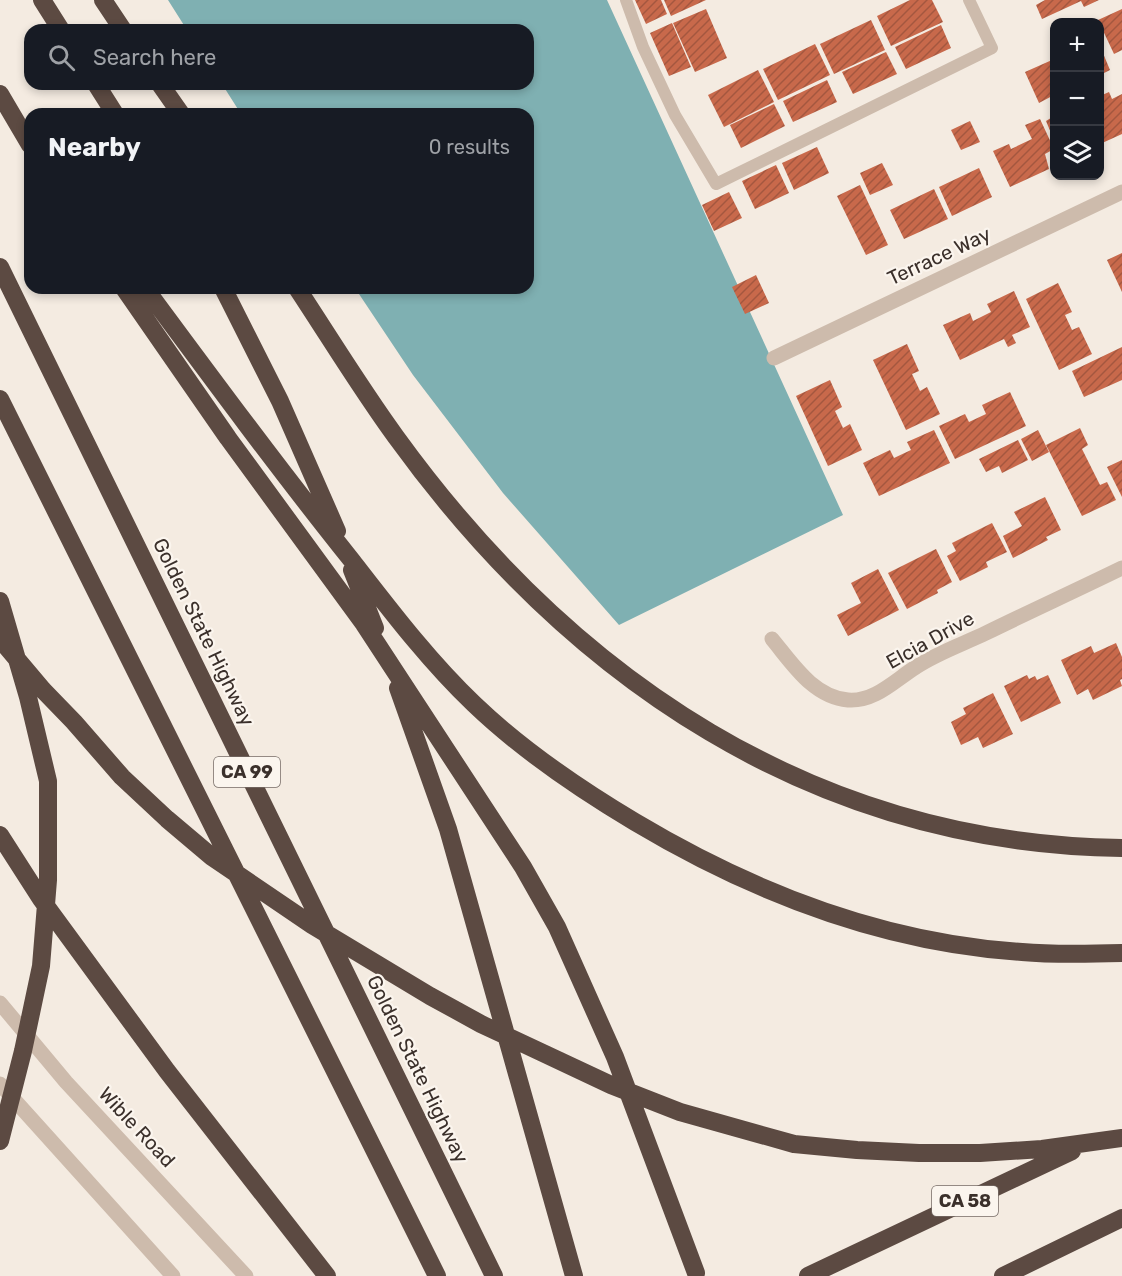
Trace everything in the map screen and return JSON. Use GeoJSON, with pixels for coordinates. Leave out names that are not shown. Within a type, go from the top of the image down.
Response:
{"type":"FeatureCollection","features":[{"type":"Feature","properties":{"kind":"highway"},"geometry":{"type":"LineString","coordinates":[[42,0],[57,24]]}},
{"type":"Feature","properties":{"kind":"highway"},"geometry":{"type":"LineString","coordinates":[[103,0],[119,24]]}},
{"type":"Feature","properties":{"kind":"highway"},"geometry":{"type":"LineString","coordinates":[[0,80],[24,115]]}},
{"type":"Feature","properties":{"kind":"highway"},"geometry":{"type":"LineString","coordinates":[[100,90],[111,108]]}},
{"type":"Feature","properties":{"kind":"highway"},"geometry":{"type":"LineString","coordinates":[[164,90],[177,108]]}},
{"type":"Feature","properties":{"kind":"highway"},"geometry":{"type":"LineString","coordinates":[[0,94],[24,134]]}},
{"type":"Feature","properties":{"kind":"highway","name":"Golden State Highway"},"geometry":{"type":"LineString","coordinates":[[0,267],[494,1276]]}},
{"type":"Feature","properties":{"kind":"highway"},"geometry":{"type":"LineString","coordinates":[[127,294],[228,438],[364,624],[523,867],[557,927],[611,1047],[696,1273]]}},
{"type":"Feature","properties":{"kind":"highway"},"geometry":{"type":"LineString","coordinates":[[149,294],[306,503],[420,646],[475,705],[509,735],[573,783],[659,836],[718,867],[759,887],[845,920],[889,932],[979,948],[1034,953],[1122,953]]}},
{"type":"Feature","properties":{"kind":"highway"},"geometry":{"type":"LineString","coordinates":[[227,294],[280,401],[337,532],[414,729],[448,829],[574,1276]]}},
{"type":"Feature","properties":{"kind":"highway"},"geometry":{"type":"LineString","coordinates":[[301,294],[396,437],[476,535],[554,617],[603,660],[665,706],[721,740],[780,770],[867,805],[957,829],[1010,839],[1122,848]]}},
{"type":"Feature","properties":{"kind":"highway","name":"CA 99"},"geometry":{"type":"LineString","coordinates":[[0,399],[437,1276]]}},
{"type":"Feature","properties":{"kind":"highway"},"geometry":{"type":"LineString","coordinates":[[0,601],[17,657],[48,781],[48,880],[41,966],[23,1051],[0,1141]]}},
{"type":"Feature","properties":{"kind":"highway"},"geometry":{"type":"LineString","coordinates":[[0,639],[122,777],[212,857],[312,925],[430,996],[481,1024],[611,1085],[680,1112],[794,1144],[919,1153],[981,1153],[1042,1149],[1122,1138]]}},
{"type":"Feature","properties":{"kind":"highway"},"geometry":{"type":"LineString","coordinates":[[0,835],[48,908],[167,1071],[327,1276]]}},
{"type":"Feature","properties":{"kind":"highway","name":"CA 58"},"geometry":{"type":"LineString","coordinates":[[808,1276],[1122,1127]]}},
{"type":"Feature","properties":{"kind":"highway"},"geometry":{"type":"LineString","coordinates":[[1004,1276],[1122,1218]]}},
{"type":"Feature","properties":{"kind":"street","name":"Terrace Way"},"geometry":{"type":"LineString","coordinates":[[774,358],[1122,192]]}},
{"type":"Feature","properties":{"kind":"street","name":"Elcia Drive"},"geometry":{"type":"LineString","coordinates":[[772,639],[804,678],[820,690],[834,697],[849,700],[867,697],[881,692],[929,660],[1122,568]]}},
{"type":"Feature","properties":{"kind":"street","name":"Wible Road"},"geometry":{"type":"LineString","coordinates":[[0,1003],[66,1082],[246,1276]]}},
{"type":"Feature","properties":{"kind":"street"},"geometry":{"type":"LineString","coordinates":[[0,1084],[173,1276]]}},
{"type":"Feature","properties":{"kind":"lane"},"geometry":{"type":"LineString","coordinates":[[626,0],[643,47],[675,115],[716,184],[992,48],[969,0]]}},
{"type":"Feature","properties":{"kind":"water"},"geometry":{"type":"Polygon","coordinates":[[[168,0],[607,0],[843,515],[619,625],[503,493],[413,375],[359,294],[534,294],[534,108],[237,108],[226,90],[534,90],[534,24],[183,24],[168,0]]]}},
{"type":"Feature","properties":{"kind":"building"},"geometry":{"type":"Polygon","coordinates":[[[635,0],[661,0],[667,14],[646,24],[635,0]]]}},
{"type":"Feature","properties":{"kind":"building"},"geometry":{"type":"Polygon","coordinates":[[[664,0],[706,0],[671,16],[664,0]]]}},
{"type":"Feature","properties":{"kind":"building"},"geometry":{"type":"Polygon","coordinates":[[[910,0],[932,0],[943,22],[891,46],[877,16],[910,0]]]}},
{"type":"Feature","properties":{"kind":"building"},"geometry":{"type":"Polygon","coordinates":[[[1045,0],[1099,0],[1084,7],[1081,1],[1042,19],[1036,5],[1045,0]]]}},
{"type":"Feature","properties":{"kind":"building"},"geometry":{"type":"Polygon","coordinates":[[[706,9],[727,58],[695,72],[673,23],[706,9]]]}},
{"type":"Feature","properties":{"kind":"building"},"geometry":{"type":"Polygon","coordinates":[[[1122,9],[1122,50],[1114,54],[1104,33],[1102,18],[1122,9]]]}},
{"type":"Feature","properties":{"kind":"building"},"geometry":{"type":"Polygon","coordinates":[[[871,20],[885,50],[834,74],[820,44],[871,20]]]}},
{"type":"Feature","properties":{"kind":"building"},"geometry":{"type":"Polygon","coordinates":[[[672,23],[691,67],[669,76],[650,33],[672,23]]]}},
{"type":"Feature","properties":{"kind":"building"},"geometry":{"type":"Polygon","coordinates":[[[941,25],[951,48],[906,69],[895,47],[941,25]]]}},
{"type":"Feature","properties":{"kind":"building"},"geometry":{"type":"Polygon","coordinates":[[[815,44],[830,75],[778,100],[763,69],[815,44]]]}},
{"type":"Feature","properties":{"kind":"building"},"geometry":{"type":"Polygon","coordinates":[[[886,52],[897,74],[853,94],[842,72],[886,52]]]}},
{"type":"Feature","properties":{"kind":"building"},"geometry":{"type":"Polygon","coordinates":[[[1104,56],[1110,70],[1104,73],[1104,56]]]}},
{"type":"Feature","properties":{"kind":"building"},"geometry":{"type":"Polygon","coordinates":[[[1050,61],[1050,97],[1039,103],[1025,72],[1050,61]]]}},
{"type":"Feature","properties":{"kind":"building"},"geometry":{"type":"Polygon","coordinates":[[[758,70],[774,102],[724,127],[708,95],[758,70]]]}},
{"type":"Feature","properties":{"kind":"building"},"geometry":{"type":"Polygon","coordinates":[[[827,80],[837,102],[793,122],[783,101],[827,80]]]}},
{"type":"Feature","properties":{"kind":"building"},"geometry":{"type":"Polygon","coordinates":[[[1109,92],[1112,99],[1122,94],[1122,134],[1104,142],[1104,126],[1104,94],[1109,92]]]}},
{"type":"Feature","properties":{"kind":"building"},"geometry":{"type":"Polygon","coordinates":[[[774,104],[785,126],[741,148],[730,125],[774,104]]]}},
{"type":"Feature","properties":{"kind":"building"},"geometry":{"type":"Polygon","coordinates":[[[1050,118],[1050,130],[1046,121],[1050,118]]]}},
{"type":"Feature","properties":{"kind":"building"},"geometry":{"type":"Polygon","coordinates":[[[1040,119],[1050,140],[1050,151],[1045,154],[1049,169],[1010,187],[993,151],[1009,144],[1011,149],[1032,139],[1025,125],[1040,119]]]}},
{"type":"Feature","properties":{"kind":"building"},"geometry":{"type":"Polygon","coordinates":[[[970,121],[980,142],[961,150],[951,130],[970,121]]]}},
{"type":"Feature","properties":{"kind":"building"},"geometry":{"type":"Polygon","coordinates":[[[817,147],[829,173],[794,190],[782,163],[817,147]]]}},
{"type":"Feature","properties":{"kind":"building"},"geometry":{"type":"Polygon","coordinates":[[[882,163],[893,185],[870,195],[860,173],[882,163]]]}},
{"type":"Feature","properties":{"kind":"building"},"geometry":{"type":"Polygon","coordinates":[[[776,165],[789,193],[755,209],[742,181],[776,165]]]}},
{"type":"Feature","properties":{"kind":"building"},"geometry":{"type":"Polygon","coordinates":[[[979,168],[992,197],[952,216],[939,187],[979,168]]]}},
{"type":"Feature","properties":{"kind":"building"},"geometry":{"type":"Polygon","coordinates":[[[860,185],[888,245],[866,255],[837,196],[860,185]]]}},
{"type":"Feature","properties":{"kind":"building"},"geometry":{"type":"Polygon","coordinates":[[[934,189],[948,219],[904,239],[890,210],[934,189]]]}},
{"type":"Feature","properties":{"kind":"building"},"geometry":{"type":"Polygon","coordinates":[[[729,192],[742,218],[714,231],[702,205],[729,192]]]}},
{"type":"Feature","properties":{"kind":"building"},"geometry":{"type":"Polygon","coordinates":[[[1122,253],[1122,292],[1107,260],[1122,253]]]}},
{"type":"Feature","properties":{"kind":"building"},"geometry":{"type":"Polygon","coordinates":[[[756,275],[769,303],[745,314],[732,287],[756,275]]]}},
{"type":"Feature","properties":{"kind":"building"},"geometry":{"type":"Polygon","coordinates":[[[1058,283],[1072,312],[1065,315],[1072,330],[1079,327],[1092,354],[1059,370],[1026,299],[1058,283]]]}},
{"type":"Feature","properties":{"kind":"building"},"geometry":{"type":"Polygon","coordinates":[[[1014,291],[1030,327],[1012,335],[1016,343],[1008,347],[1004,339],[960,360],[943,325],[970,313],[973,321],[991,312],[987,304],[1014,291]]]}},
{"type":"Feature","properties":{"kind":"building"},"geometry":{"type":"Polygon","coordinates":[[[907,344],[919,371],[912,374],[920,391],[927,387],[940,414],[906,430],[873,360],[907,344]]]}},
{"type":"Feature","properties":{"kind":"building"},"geometry":{"type":"Polygon","coordinates":[[[1122,347],[1122,380],[1084,397],[1072,371],[1122,347]]]}},
{"type":"Feature","properties":{"kind":"building"},"geometry":{"type":"Polygon","coordinates":[[[830,380],[842,407],[835,411],[843,428],[850,424],[862,450],[828,466],[796,396],[830,380]]]}},
{"type":"Feature","properties":{"kind":"building"},"geometry":{"type":"Polygon","coordinates":[[[1010,392],[1026,426],[955,459],[939,426],[965,414],[969,422],[986,414],[982,405],[1010,392]]]}},
{"type":"Feature","properties":{"kind":"building"},"geometry":{"type":"Polygon","coordinates":[[[1080,428],[1088,445],[1082,449],[1100,485],[1107,482],[1116,500],[1082,516],[1046,445],[1080,428]]]}},
{"type":"Feature","properties":{"kind":"building"},"geometry":{"type":"Polygon","coordinates":[[[934,430],[950,463],[879,496],[863,463],[890,450],[894,458],[911,450],[907,442],[934,430]]]}},
{"type":"Feature","properties":{"kind":"building"},"geometry":{"type":"Polygon","coordinates":[[[1038,430],[1049,452],[1032,461],[1021,439],[1038,430]]]}},
{"type":"Feature","properties":{"kind":"building"},"geometry":{"type":"Polygon","coordinates":[[[1018,440],[1028,460],[1002,473],[999,466],[986,472],[979,459],[1018,440]]]}},
{"type":"Feature","properties":{"kind":"building"},"geometry":{"type":"Polygon","coordinates":[[[1122,460],[1122,497],[1107,467],[1122,460]]]}},
{"type":"Feature","properties":{"kind":"building"},"geometry":{"type":"Polygon","coordinates":[[[1045,497],[1061,530],[1046,537],[1048,540],[1013,558],[1003,536],[1022,526],[1014,512],[1045,497]]]}},
{"type":"Feature","properties":{"kind":"building"},"geometry":{"type":"Polygon","coordinates":[[[992,523],[1007,552],[986,562],[988,567],[960,581],[947,556],[956,551],[952,543],[992,523]]]}},
{"type":"Feature","properties":{"kind":"building"},"geometry":{"type":"Polygon","coordinates":[[[936,549],[952,582],[937,590],[938,593],[907,609],[888,573],[936,549]]]}},
{"type":"Feature","properties":{"kind":"building"},"geometry":{"type":"Polygon","coordinates":[[[878,569],[899,610],[848,636],[837,615],[861,603],[851,583],[878,569]]]}},
{"type":"Feature","properties":{"kind":"building"},"geometry":{"type":"Polygon","coordinates":[[[1116,643],[1122,657],[1122,679],[1120,680],[1122,686],[1093,700],[1088,689],[1077,695],[1061,660],[1091,646],[1094,653],[1116,643]]]}},
{"type":"Feature","properties":{"kind":"building"},"geometry":{"type":"Polygon","coordinates":[[[1027,675],[1029,679],[1035,676],[1037,680],[1048,675],[1061,703],[1021,722],[1004,686],[1027,675]]]}},
{"type":"Feature","properties":{"kind":"building"},"geometry":{"type":"Polygon","coordinates":[[[993,693],[1013,734],[983,748],[978,737],[961,745],[951,722],[966,714],[963,708],[993,693]]]}}]}
